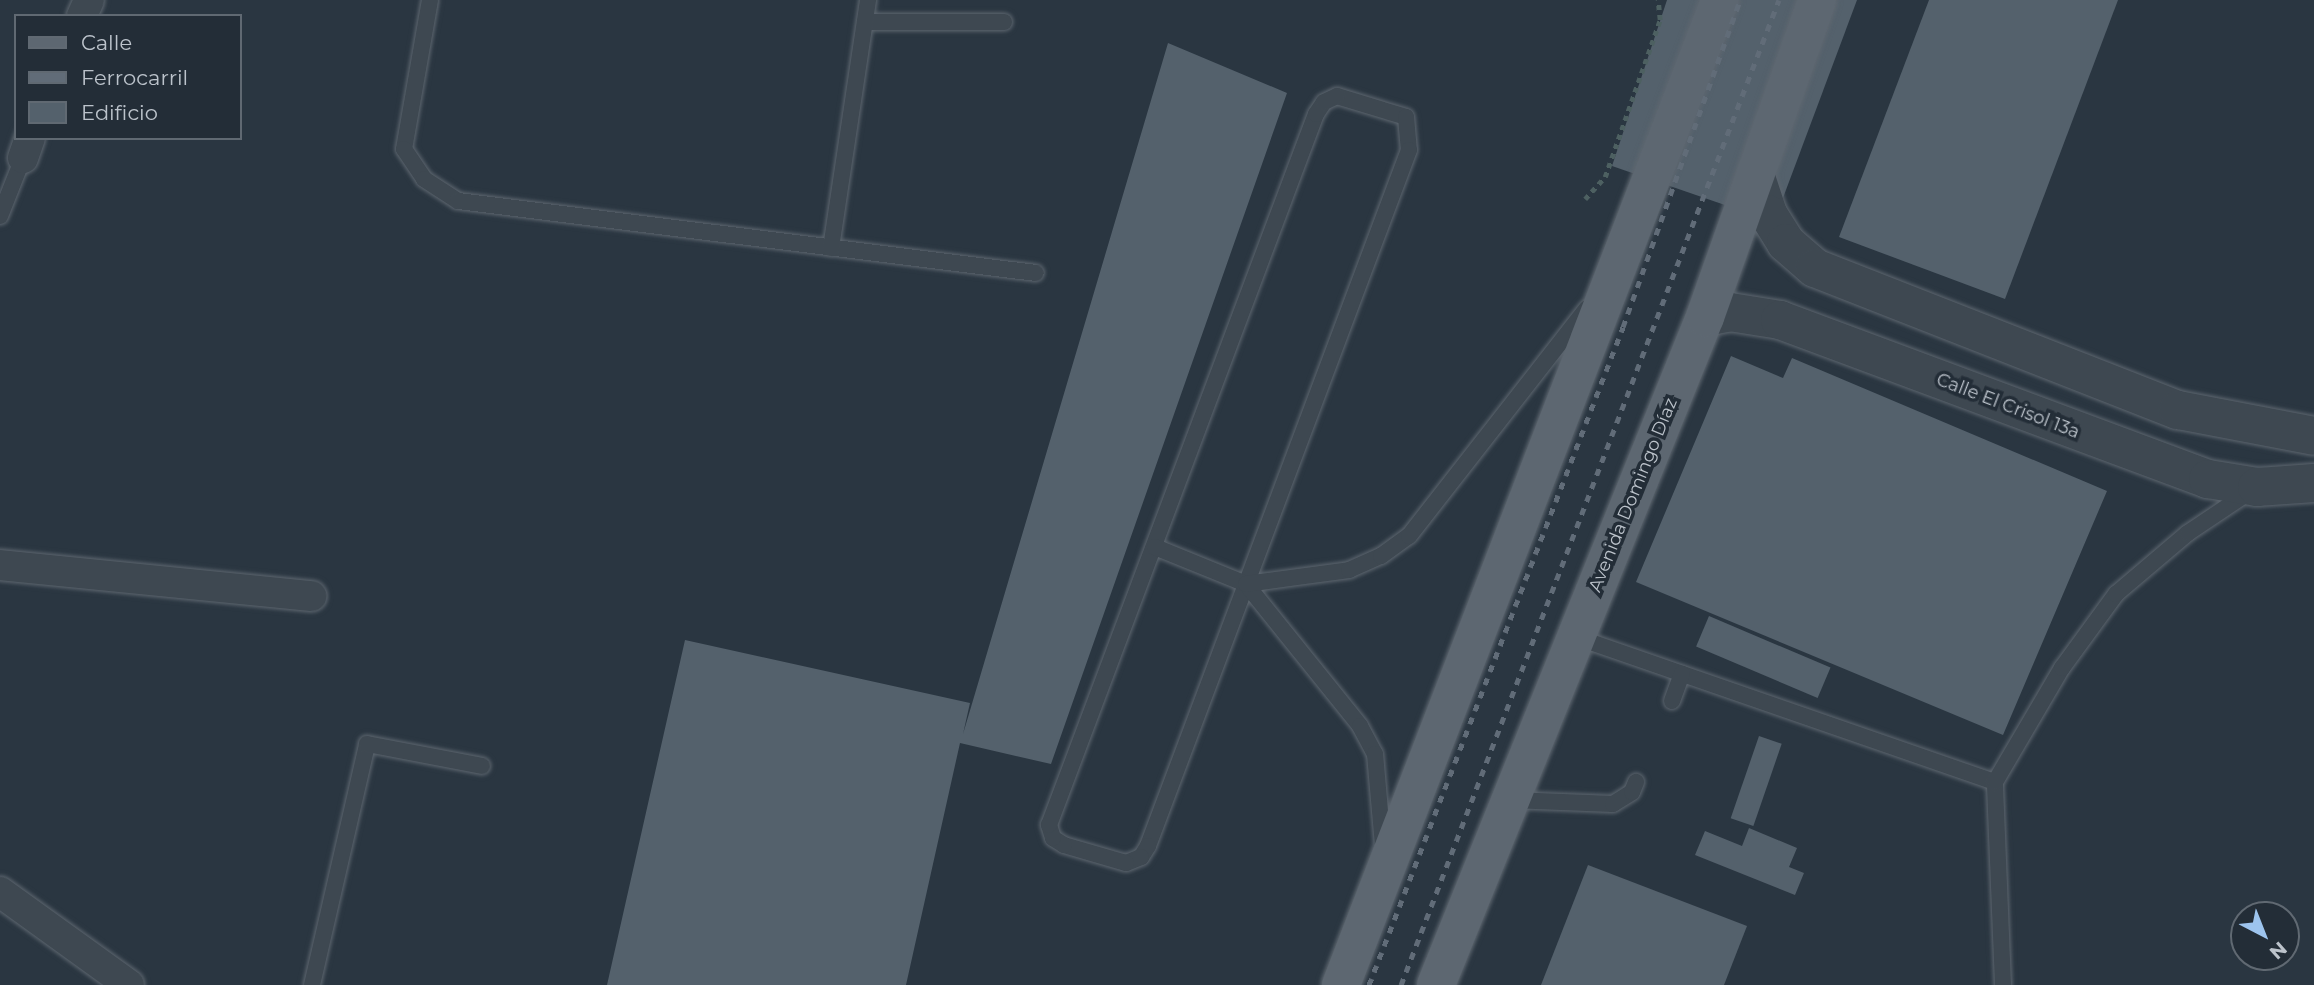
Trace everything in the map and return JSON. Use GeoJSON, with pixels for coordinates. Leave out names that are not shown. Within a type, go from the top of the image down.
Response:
{"type":"FeatureCollection","features":[{"type":"Feature","properties":{"kind":"main road"},"geometry":{"type":"LineString","coordinates":[[1341,985],[1720,0]]}},
{"type":"Feature","properties":{"kind":"main road","name":"Avenida Domingo Díaz"},"geometry":{"type":"LineString","coordinates":[[1436,985],[1705,317],[1757,180],[1817,0]]}},
{"type":"Feature","properties":{"kind":"street"},"geometry":{"type":"LineString","coordinates":[[1757,180],[1768,214],[1786,243],[1815,268],[1981,336],[2178,410],[2314,436]]}},
{"type":"Feature","properties":{"kind":"street","name":"Calle El Crisol 13a"},"geometry":{"type":"LineString","coordinates":[[1705,317],[1730,312],[1780,320],[2173,469],[2257,487],[2314,483]]}},
{"type":"Feature","properties":{"kind":"street"},"geometry":{"type":"LineString","coordinates":[[1962,389],[1981,336]]}},
{"type":"Feature","properties":{"kind":"street"},"geometry":{"type":"LineString","coordinates":[[0,565],[311,596]]}},
{"type":"Feature","properties":{"kind":"street"},"geometry":{"type":"LineString","coordinates":[[0,892],[129,985]]}},
{"type":"Feature","properties":{"kind":"lane"},"geometry":{"type":"LineString","coordinates":[[430,0],[404,149],[424,179],[458,201],[1036,273]]}},
{"type":"Feature","properties":{"kind":"lane"},"geometry":{"type":"LineString","coordinates":[[831,248],[868,0]]}},
{"type":"Feature","properties":{"kind":"lane"},"geometry":{"type":"LineString","coordinates":[[865,22],[1004,22]]}},
{"type":"Feature","properties":{"kind":"lane"},"geometry":{"type":"LineString","coordinates":[[1337,96],[1406,117],[1409,150],[1246,584],[1141,857],[1126,863],[1064,845],[1053,838],[1049,825],[1316,114],[1325,102],[1337,96]]}},
{"type":"Feature","properties":{"kind":"lane"},"geometry":{"type":"LineString","coordinates":[[0,216],[26,148]]}},
{"type":"Feature","properties":{"kind":"lane"},"geometry":{"type":"LineString","coordinates":[[1246,584],[1349,570],[1381,556],[1409,536],[1615,273]]}},
{"type":"Feature","properties":{"kind":"lane"},"geometry":{"type":"LineString","coordinates":[[2003,985],[1995,782],[2063,668],[2116,594],[2188,533],[2257,487]]}},
{"type":"Feature","properties":{"kind":"lane"},"geometry":{"type":"LineString","coordinates":[[1155,547],[1246,584],[1360,726],[1375,754],[1385,871]]}},
{"type":"Feature","properties":{"kind":"lane"},"geometry":{"type":"LineString","coordinates":[[1576,637],[1995,782]]}},
{"type":"Feature","properties":{"kind":"lane"},"geometry":{"type":"LineString","coordinates":[[1672,701],[1682,674]]}},
{"type":"Feature","properties":{"kind":"lane"},"geometry":{"type":"LineString","coordinates":[[312,985],[367,744],[482,766]]}},
{"type":"Feature","properties":{"kind":"lane"},"geometry":{"type":"LineString","coordinates":[[1511,800],[1613,804],[1632,792],[1636,782]]}},
{"type":"Feature","properties":{"kind":"path"},"geometry":{"type":"LineString","coordinates":[[1585,199],[1605,177],[1660,20],[1658,0]]}},
{"type":"Feature","properties":{"kind":"building"},"geometry":{"type":"Polygon","coordinates":[[[1667,0],[1857,0],[1774,222],[1612,166],[1667,0]]]}},
{"type":"Feature","properties":{"kind":"building"},"geometry":{"type":"Polygon","coordinates":[[[1929,0],[2118,0],[2005,299],[1839,237],[1929,0]]]}},
{"type":"Feature","properties":{"kind":"building"},"geometry":{"type":"Polygon","coordinates":[[[1168,43],[1287,93],[1051,764],[960,743],[906,985],[607,985],[685,640],[970,703],[963,734],[1168,43]]]}},
{"type":"Feature","properties":{"kind":"building"},"geometry":{"type":"Polygon","coordinates":[[[1731,356],[1783,378],[1792,358],[2107,491],[2003,735],[1636,582],[1731,356]]]}},
{"type":"Feature","properties":{"kind":"building"},"geometry":{"type":"Polygon","coordinates":[[[1709,616],[1831,668],[1818,698],[1696,646],[1709,616]]]}},
{"type":"Feature","properties":{"kind":"building"},"geometry":{"type":"Polygon","coordinates":[[[1759,736],[1782,744],[1753,826],[1731,818],[1759,736]]]}},
{"type":"Feature","properties":{"kind":"building"},"geometry":{"type":"Polygon","coordinates":[[[1749,828],[1797,848],[1789,867],[1804,873],[1795,895],[1695,855],[1705,831],[1742,846],[1749,828]]]}},
{"type":"Feature","properties":{"kind":"building"},"geometry":{"type":"Polygon","coordinates":[[[1588,865],[1747,926],[1724,985],[1541,985],[1588,865]]]}},
{"type":"Feature","properties":{"kind":"railway"},"geometry":{"type":"LineString","coordinates":[[1369,985],[1623,327],[1740,0]]}},
{"type":"Feature","properties":{"kind":"railway"},"geometry":{"type":"LineString","coordinates":[[1401,985],[1779,0]]}}]}
